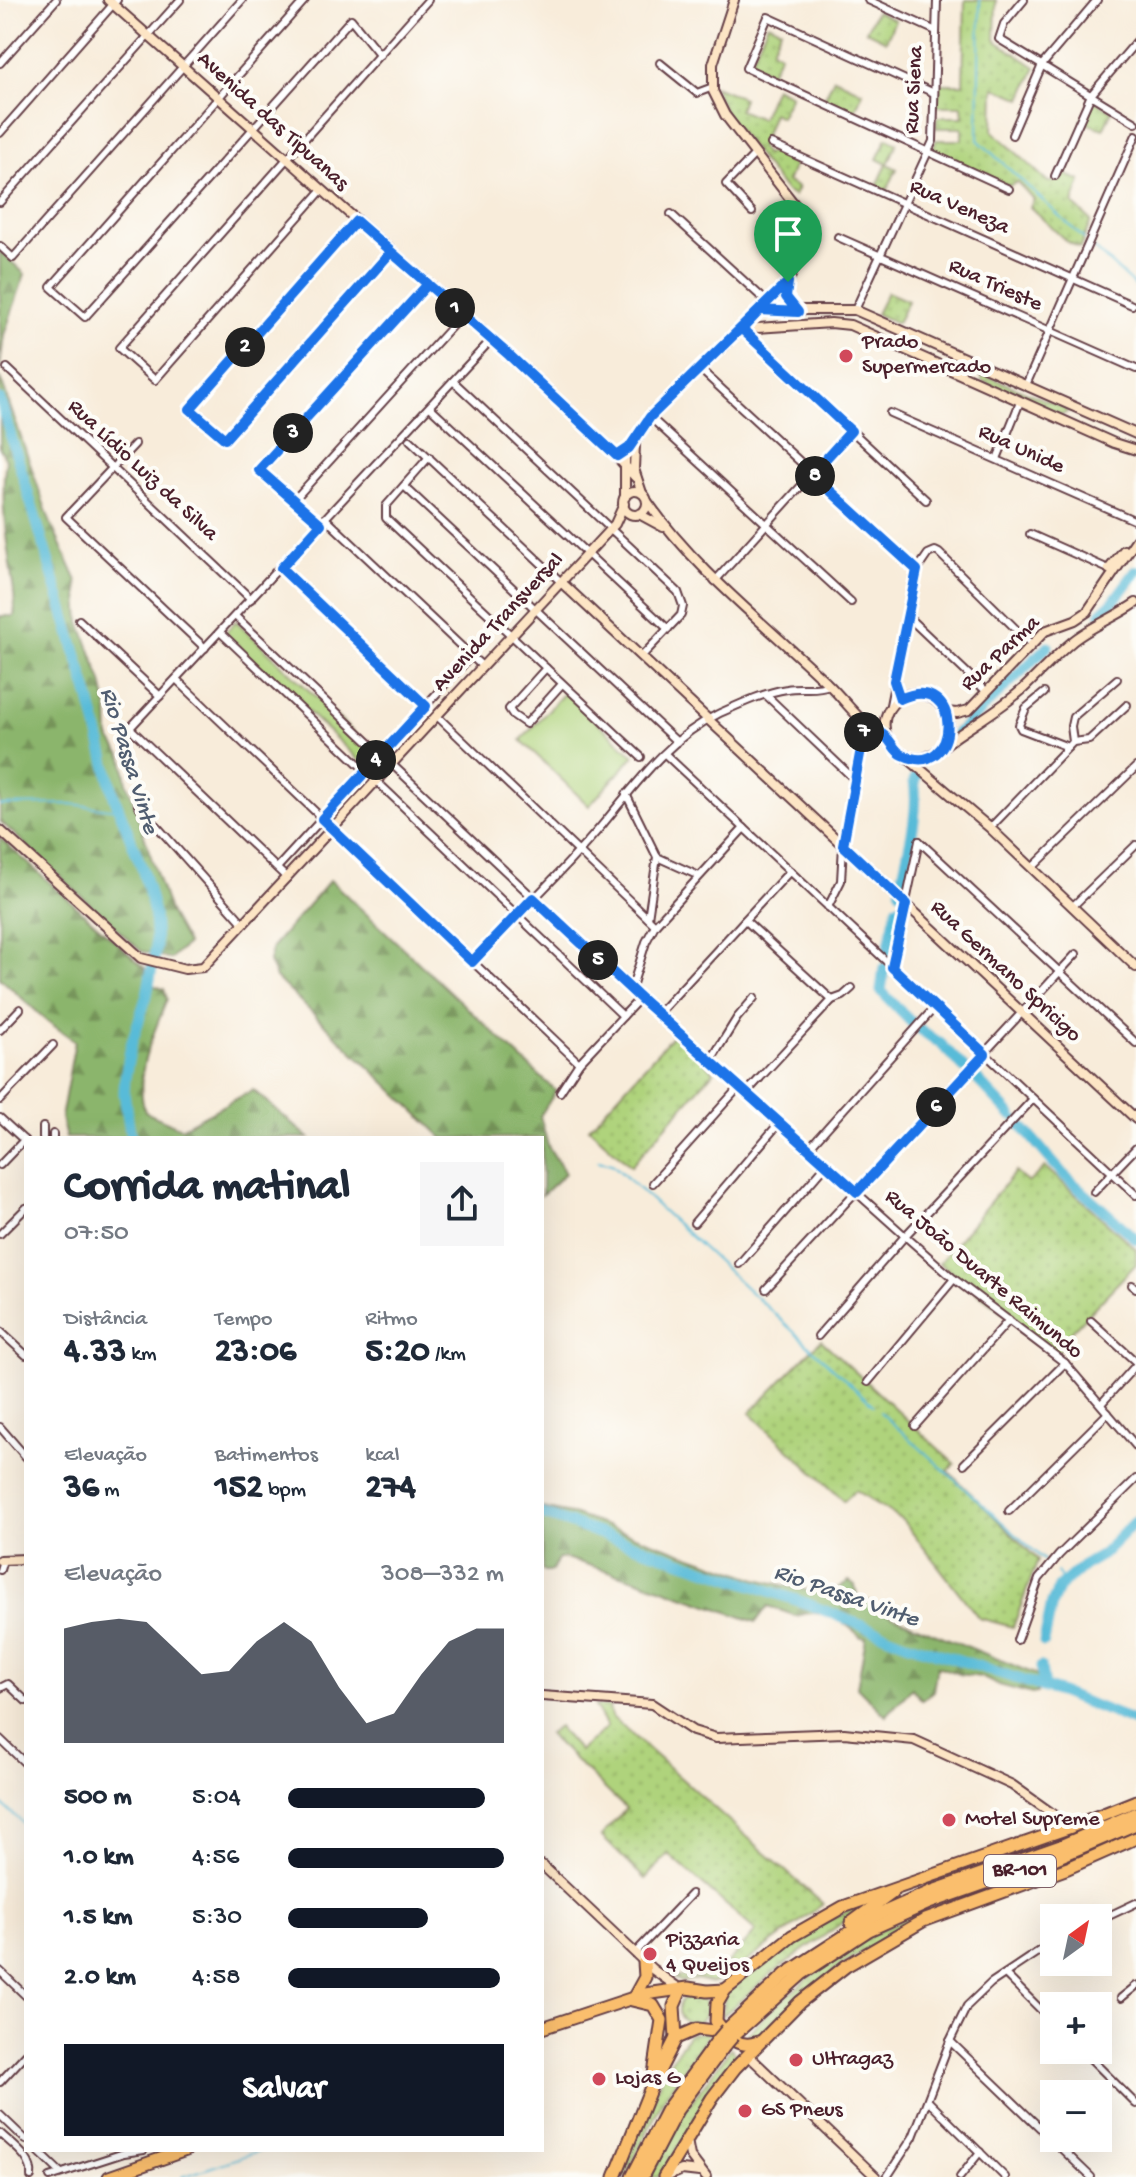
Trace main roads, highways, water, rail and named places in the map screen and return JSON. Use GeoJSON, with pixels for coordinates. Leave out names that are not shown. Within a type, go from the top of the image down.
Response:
{"type":"FeatureCollection","features":[{"type":"Feature","properties":{"kind":"highway"},"geometry":{"type":"LineString","coordinates":[[758,2042],[742,2046],[716,2021],[717,2004],[725,1990],[806,1926],[843,1907],[1136,1801]]}},
{"type":"Feature","properties":{"kind":"highway","name":"BR-101"},"geometry":{"type":"LineString","coordinates":[[632,2177],[666,2111],[723,2037],[786,1974],[855,1928],[910,1900],[1037,1855],[1136,1813]]}},
{"type":"Feature","properties":{"kind":"highway","name":"BR-101"},"geometry":{"type":"LineString","coordinates":[[642,2177],[677,2110],[723,2037],[802,1974],[846,1944],[902,1914],[1054,1859],[1136,1824]]}},
{"type":"Feature","properties":{"kind":"highway"},"geometry":{"type":"LineString","coordinates":[[665,2177],[712,2098],[758,2042],[800,2002],[863,1954],[923,1921],[1068,1868],[1136,1838]]}},
{"type":"Feature","properties":{"kind":"highway"},"geometry":{"type":"LineString","coordinates":[[786,1974],[902,1885]]}},
{"type":"Feature","properties":{"kind":"highway"},"geometry":{"type":"LineString","coordinates":[[902,1914],[982,1898]]}},
{"type":"Feature","properties":{"kind":"highway"},"geometry":{"type":"LineString","coordinates":[[630,1998],[645,1977],[648,1966]]}},
{"type":"Feature","properties":{"kind":"highway"},"geometry":{"type":"LineString","coordinates":[[544,2027],[630,1998],[681,1990],[725,1990]]}},
{"type":"Feature","properties":{"kind":"highway"},"geometry":{"type":"LineString","coordinates":[[615,2177],[651,2087],[676,2038],[674,2012],[681,1990]]}},
{"type":"Feature","properties":{"kind":"highway"},"geometry":{"type":"LineString","coordinates":[[701,1990],[709,1999],[710,2023],[739,2055],[735,2068]]}},
{"type":"Feature","properties":{"kind":"highway"},"geometry":{"type":"LineString","coordinates":[[663,1992],[674,2012]]}},
{"type":"Feature","properties":{"kind":"highway"},"geometry":{"type":"LineString","coordinates":[[630,1998],[648,2002],[657,2009],[662,2020],[651,2087]]}},
{"type":"Feature","properties":{"kind":"highway"},"geometry":{"type":"LineString","coordinates":[[676,2038],[697,2029],[723,2037]]}},
{"type":"Feature","properties":{"kind":"highway"},"geometry":{"type":"LineString","coordinates":[[109,2177],[180,2152]]}},
{"type":"Feature","properties":{"kind":"main road"},"geometry":{"type":"LineString","coordinates":[[734,0],[713,64],[713,87],[720,107],[803,220],[804,248],[788,282],[786,297],[798,312]]}},
{"type":"Feature","properties":{"kind":"main road","name":"Avenida das Tipuanas"},"geometry":{"type":"LineString","coordinates":[[113,2],[491,340],[617,456],[635,477]]}},
{"type":"Feature","properties":{"kind":"main road"},"geometry":{"type":"LineString","coordinates":[[617,456],[629,448],[650,417],[788,282]]}},
{"type":"Feature","properties":{"kind":"main road"},"geometry":{"type":"LineString","coordinates":[[760,310],[855,310],[1136,434]]}},
{"type":"Feature","properties":{"kind":"main road"},"geometry":{"type":"LineString","coordinates":[[742,329],[838,323],[850,325],[1020,402],[1136,450]]}},
{"type":"Feature","properties":{"kind":"main road"},"geometry":{"type":"LineString","coordinates":[[872,334],[877,324],[910,334]]}},
{"type":"Feature","properties":{"kind":"main road"},"geometry":{"type":"LineString","coordinates":[[976,382],[976,371],[984,367]]}},
{"type":"Feature","properties":{"kind":"main road"},"geometry":{"type":"LineString","coordinates":[[1062,420],[1068,416],[1070,405]]}},
{"type":"Feature","properties":{"kind":"main road"},"geometry":{"type":"LineString","coordinates":[[1114,443],[1115,433],[1123,428]]}},
{"type":"Feature","properties":{"kind":"main road"},"geometry":{"type":"LineString","coordinates":[[638,436],[633,453],[635,477],[644,497],[666,528],[715,581],[869,725],[887,737]]}},
{"type":"Feature","properties":{"kind":"main road"},"geometry":{"type":"LineString","coordinates":[[629,448],[625,464],[624,501],[629,513],[666,528]]}},
{"type":"Feature","properties":{"kind":"main road"},"geometry":{"type":"LineString","coordinates":[[624,501],[632,492],[644,497]]}},
{"type":"Feature","properties":{"kind":"main road"},"geometry":{"type":"LineString","coordinates":[[637,514],[644,511],[644,497]]}},
{"type":"Feature","properties":{"kind":"main road","name":"Avenida Transversal"},"geometry":{"type":"LineString","coordinates":[[0,830],[141,958],[191,969],[203,967],[613,526],[624,501]]}},
{"type":"Feature","properties":{"kind":"main road","name":"Avenida Transversal"},"geometry":{"type":"LineString","coordinates":[[613,526],[637,514]]}},
{"type":"Feature","properties":{"kind":"main road","name":"Rua Parma"},"geometry":{"type":"LineString","coordinates":[[946,712],[969,710],[1045,631],[1087,612],[1112,570],[1136,539]]}},
{"type":"Feature","properties":{"kind":"main road","name":"Rua Germano Spricigo"},"geometry":{"type":"LineString","coordinates":[[561,582],[1136,1119]]}},
{"type":"Feature","properties":{"kind":"main road"},"geometry":{"type":"LineString","coordinates":[[904,756],[925,757],[943,746],[1021,690],[1076,638],[1136,603]]}},
{"type":"Feature","properties":{"kind":"main road"},"geometry":{"type":"LineString","coordinates":[[1087,612],[1089,619],[1098,627]]}},
{"type":"Feature","properties":{"kind":"main road"},"geometry":{"type":"LineString","coordinates":[[1071,621],[1078,632],[1076,638]]}},
{"type":"Feature","properties":{"kind":"main road"},"geometry":{"type":"LineString","coordinates":[[943,746],[949,730],[946,712],[938,702],[916,694],[900,699],[889,710],[885,724],[892,747],[990,828],[1134,962]]}},
{"type":"Feature","properties":{"kind":"main road"},"geometry":{"type":"LineString","coordinates":[[869,725],[885,724]]}},
{"type":"Feature","properties":{"kind":"main road"},"geometry":{"type":"LineString","coordinates":[[925,757],[927,775]]}},
{"type":"Feature","properties":{"kind":"main road"},"geometry":{"type":"LineString","coordinates":[[1,1560],[24,1559]]}},
{"type":"Feature","properties":{"kind":"main road"},"geometry":{"type":"LineString","coordinates":[[544,1696],[646,1702],[661,1708],[693,1731],[716,1738],[834,1733],[914,1740],[1012,1785],[1071,1827]]}},
{"type":"Feature","properties":{"kind":"main road"},"geometry":{"type":"LineString","coordinates":[[544,1867],[648,1966],[681,1990]]}},
{"type":"Feature","properties":{"kind":"main road"},"geometry":{"type":"LineString","coordinates":[[648,1966],[663,1992]]}},
{"type":"Feature","properties":{"kind":"main road"},"geometry":{"type":"LineString","coordinates":[[748,2055],[876,2177]]}},
{"type":"Feature","properties":{"kind":"main road"},"geometry":{"type":"LineString","coordinates":[[686,2138],[690,2156],[703,2174]]}},
{"type":"Feature","properties":{"kind":"main road"},"geometry":{"type":"LineString","coordinates":[[665,2177],[682,2170],[703,2174]]}},
{"type":"Feature","properties":{"kind":"waterway"},"geometry":{"type":"LineString","coordinates":[[980,0],[978,140],[1084,239]]}},
{"type":"Feature","properties":{"kind":"waterway"},"geometry":{"type":"LineString","coordinates":[[1093,247],[1136,287]]}},
{"type":"Feature","properties":{"kind":"waterway","name":"Rio Passa Vinte"},"geometry":{"type":"LineString","coordinates":[[0,400],[90,699],[114,796],[142,868],[154,913],[156,947],[125,1078],[124,1093],[131,1136]]}},
{"type":"Feature","properties":{"kind":"waterway","name":"Rio Passa Vinte"},"geometry":{"type":"LineString","coordinates":[[0,414],[6,417]]}},
{"type":"Feature","properties":{"kind":"waterway"},"geometry":{"type":"LineString","coordinates":[[1101,613],[1136,571]]}},
{"type":"Feature","properties":{"kind":"waterway"},"geometry":{"type":"LineString","coordinates":[[956,734],[1048,646]]}},
{"type":"Feature","properties":{"kind":"waterway"},"geometry":{"type":"LineString","coordinates":[[900,891],[914,822],[914,781],[917,775]]}},
{"type":"Feature","properties":{"kind":"waterway"},"geometry":{"type":"LineString","coordinates":[[0,805],[71,804],[118,810]]}},
{"type":"Feature","properties":{"kind":"waterway"},"geometry":{"type":"LineString","coordinates":[[887,955],[897,908]]}},
{"type":"Feature","properties":{"kind":"waterway"},"geometry":{"type":"LineString","coordinates":[[884,968],[881,991],[912,1023]]}},
{"type":"Feature","properties":{"kind":"waterway"},"geometry":{"type":"LineString","coordinates":[[921,1030],[941,1044],[964,1068]]}},
{"type":"Feature","properties":{"kind":"waterway"},"geometry":{"type":"LineString","coordinates":[[972,1074],[1011,1115]]}},
{"type":"Feature","properties":{"kind":"waterway"},"geometry":{"type":"LineString","coordinates":[[1018,1122],[1063,1174],[1136,1239]]}},
{"type":"Feature","properties":{"kind":"waterway"},"geometry":{"type":"LineString","coordinates":[[598,1161],[612,1164],[873,1405]]}},
{"type":"Feature","properties":{"kind":"waterway"},"geometry":{"type":"LineString","coordinates":[[880,1412],[1044,1560]]}},
{"type":"Feature","properties":{"kind":"waterway","name":"Rio Passa Vinte"},"geometry":{"type":"LineString","coordinates":[[544,1515],[808,1604],[906,1643],[1059,1692],[1136,1722]]}},
{"type":"Feature","properties":{"kind":"waterway"},"geometry":{"type":"LineString","coordinates":[[1044,1642],[1052,1603],[1059,1587],[1083,1566],[1102,1555],[1136,1521]]}},
{"type":"Feature","properties":{"kind":"waterway"},"geometry":{"type":"LineString","coordinates":[[1057,1572],[1065,1583]]}},
{"type":"Feature","properties":{"kind":"waterway"},"geometry":{"type":"LineString","coordinates":[[1041,1667],[1044,1688]]}},
{"type":"Feature","properties":{"kind":"waterway"},"geometry":{"type":"LineString","coordinates":[[0,1802],[24,1824]]}},
{"type":"Feature","properties":{"kind":"waterway"},"geometry":{"type":"LineString","coordinates":[[182,2177],[256,2152]]}},
{"type":"Feature","properties":{"kind":"place","name":"Prado Supermercado"},"geometry":{"type":"Point","coordinates":[846,356]}},
{"type":"Feature","properties":{"kind":"place","name":"Motel Supreme"},"geometry":{"type":"Point","coordinates":[949,1820]}},
{"type":"Feature","properties":{"kind":"place","name":"Pizzaria 4 Queijos"},"geometry":{"type":"Point","coordinates":[650,1954]}},
{"type":"Feature","properties":{"kind":"place","name":"Ultragaz"},"geometry":{"type":"Point","coordinates":[796,2060]}},
{"type":"Feature","properties":{"kind":"place","name":"Lojas G"},"geometry":{"type":"Point","coordinates":[599,2079]}},
{"type":"Feature","properties":{"kind":"place","name":"GS Pneus"},"geometry":{"type":"Point","coordinates":[745,2111]}}]}
